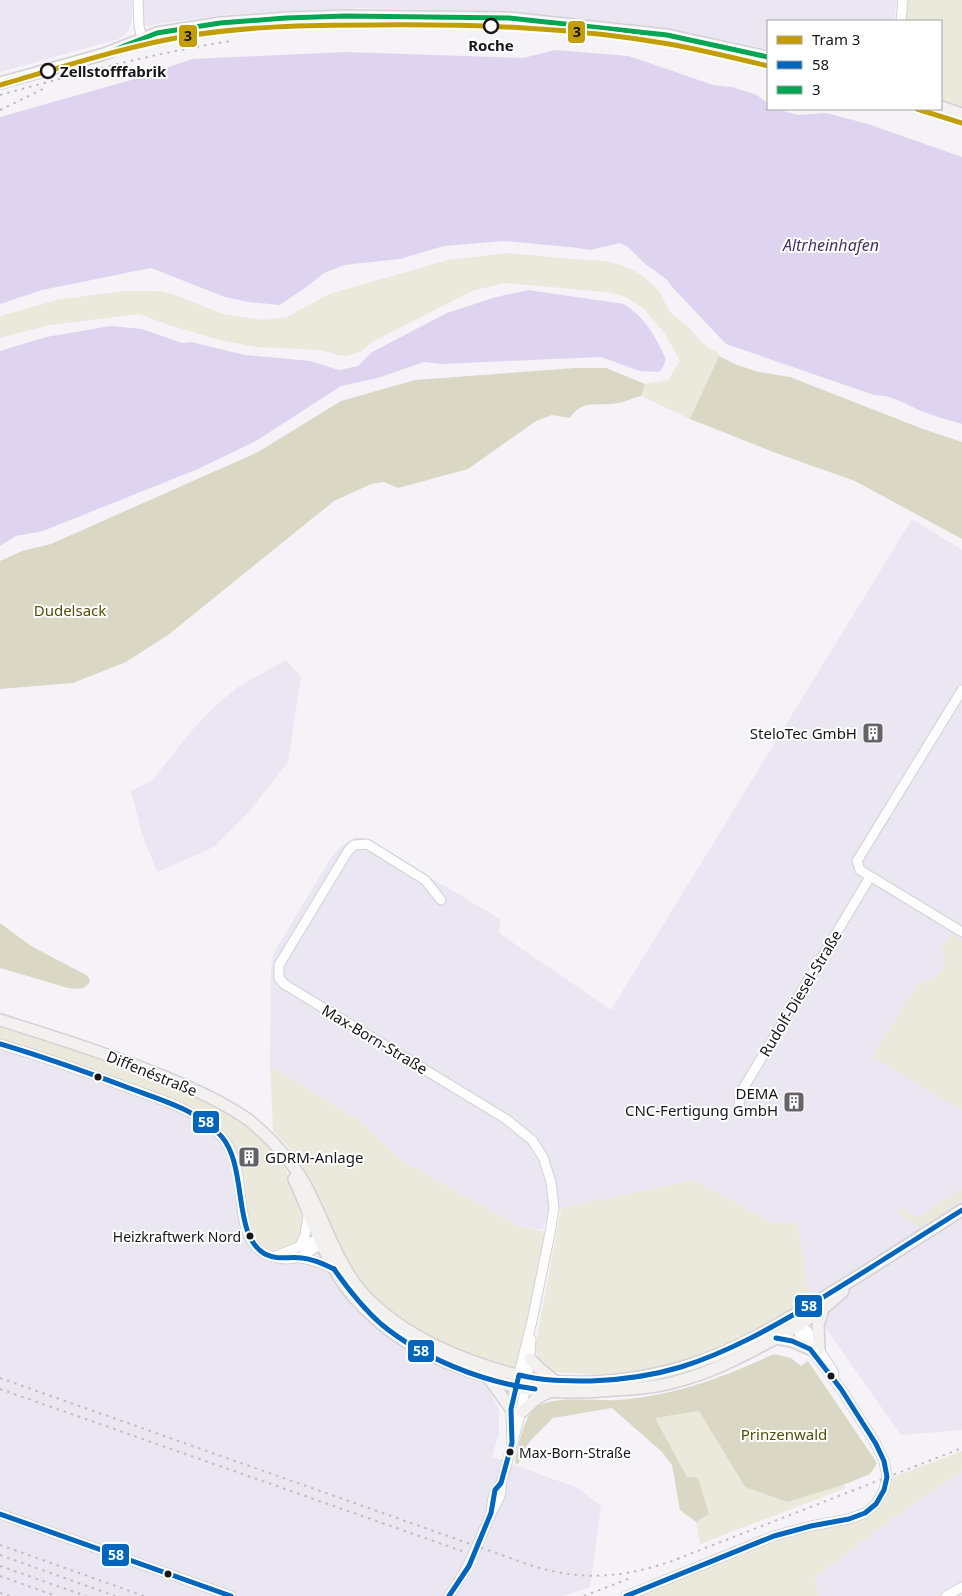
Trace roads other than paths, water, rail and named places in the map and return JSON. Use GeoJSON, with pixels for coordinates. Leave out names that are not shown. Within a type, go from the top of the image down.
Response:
{"type":"FeatureCollection","features":[{"type":"Feature","properties":{"kind":"main road"},"geometry":{"type":"LineString","coordinates":[[0,83],[104,54],[157,33],[186,27],[253,20],[346,16],[460,16],[538,20],[637,31],[700,41],[767,57]]}},
{"type":"Feature","properties":{"kind":"main road"},"geometry":{"type":"LineString","coordinates":[[942,107],[962,114]]}},
{"type":"Feature","properties":{"kind":"main road","name":"Diffenéstraße"},"geometry":{"type":"LineString","coordinates":[[0,1020],[112,1056],[163,1076],[216,1100],[247,1119],[278,1147],[296,1169],[311,1195],[334,1269],[360,1304],[395,1335],[446,1364],[488,1378],[588,1392],[640,1389],[677,1382],[707,1372],[776,1338],[856,1278],[962,1210]]}},
{"type":"Feature","properties":{"kind":"main road","name":"Diffenéstraße"},"geometry":{"type":"LineString","coordinates":[[286,1159],[324,1241],[358,1288],[377,1307],[400,1326],[451,1354],[522,1382]]}},
{"type":"Feature","properties":{"kind":"main road","name":"Diffenéstraße"},"geometry":{"type":"LineString","coordinates":[[553,1386],[630,1378],[677,1369],[724,1352],[823,1309],[856,1278]]}},
{"type":"Feature","properties":{"kind":"main road"},"geometry":{"type":"LineString","coordinates":[[776,1338],[792,1341],[814,1349],[823,1309]]}},
{"type":"Feature","properties":{"kind":"main road"},"geometry":{"type":"LineString","coordinates":[[488,1378],[516,1410],[553,1386],[530,1359]]}},
{"type":"Feature","properties":{"kind":"street"},"geometry":{"type":"LineString","coordinates":[[138,0],[139,26],[142,39]]}},
{"type":"Feature","properties":{"kind":"street"},"geometry":{"type":"LineString","coordinates":[[900,20],[903,0]]}},
{"type":"Feature","properties":{"kind":"street"},"geometry":{"type":"LineString","coordinates":[[962,690],[857,861],[860,870],[870,877],[962,932]]}},
{"type":"Feature","properties":{"kind":"street","name":"Max-Born-Straße"},"geometry":{"type":"LineString","coordinates":[[441,900],[425,880],[367,844],[354,845],[348,851],[280,965],[279,978],[284,984],[506,1119],[522,1130],[536,1145],[545,1162],[551,1182],[554,1208],[522,1382]]}},
{"type":"Feature","properties":{"kind":"street","name":"Rudolf-Diesel-Straße"},"geometry":{"type":"LineString","coordinates":[[738,1112],[741,1092],[870,877]]}},
{"type":"Feature","properties":{"kind":"street"},"geometry":{"type":"LineString","coordinates":[[0,1044],[76,1068],[173,1104],[193,1113],[210,1124],[224,1138],[234,1155],[239,1174],[244,1221],[248,1236],[260,1251],[267,1255],[287,1259],[300,1257],[318,1261],[334,1269]]}},
{"type":"Feature","properties":{"kind":"street"},"geometry":{"type":"LineString","coordinates":[[300,1246],[308,1226],[309,1212]]}},
{"type":"Feature","properties":{"kind":"street"},"geometry":{"type":"LineString","coordinates":[[276,1256],[300,1246],[324,1241]]}},
{"type":"Feature","properties":{"kind":"street"},"geometry":{"type":"LineString","coordinates":[[300,1257],[324,1241]]}},
{"type":"Feature","properties":{"kind":"street","name":"Max-Born-Straße"},"geometry":{"type":"LineString","coordinates":[[522,1382],[530,1359],[532,1321]]}},
{"type":"Feature","properties":{"kind":"street"},"geometry":{"type":"LineString","coordinates":[[626,1596],[774,1536],[811,1526],[849,1519],[865,1513],[876,1504],[884,1490],[886,1477],[884,1461],[876,1444],[841,1389],[831,1367],[814,1349],[797,1321]]}},
{"type":"Feature","properties":{"kind":"street"},"geometry":{"type":"LineString","coordinates":[[448,1596],[469,1566],[491,1513],[495,1490],[501,1483],[512,1443],[522,1382]]}},
{"type":"Feature","properties":{"kind":"street"},"geometry":{"type":"LineString","coordinates":[[0,1514],[231,1596]]}},
{"type":"Feature","properties":{"kind":"street"},"geometry":{"type":"LineString","coordinates":[[946,1596],[962,1587]]}},
{"type":"Feature","properties":{"kind":"water","name":"Altrheinhafen"},"geometry":{"type":"Polygon","coordinates":[[[555,50],[629,56],[713,85],[732,87],[757,95],[767,103],[767,110],[780,110],[798,115],[826,113],[868,124],[962,157],[962,424],[926,413],[893,398],[874,395],[726,344],[666,279],[644,263],[628,247],[620,243],[590,250],[504,241],[444,246],[400,259],[344,265],[324,273],[280,305],[248,302],[225,297],[151,268],[42,290],[0,304],[0,117],[131,80],[192,59],[346,52],[523,58],[555,50]]]}},
{"type":"Feature","properties":{"kind":"water"},"geometry":{"type":"Polygon","coordinates":[[[528,290],[624,304],[639,316],[654,335],[666,359],[663,367],[659,372],[640,371],[601,357],[441,364],[424,362],[378,378],[341,386],[256,441],[198,469],[43,531],[16,536],[0,546],[0,351],[46,337],[111,326],[142,329],[182,343],[191,342],[245,355],[311,361],[339,370],[358,366],[372,352],[447,313],[496,297],[528,290]]]}},
{"type":"Feature","properties":{"kind":"railway"},"geometry":{"type":"LineString","coordinates":[[0,95],[144,58],[231,41]]}},
{"type":"Feature","properties":{"kind":"railway"},"geometry":{"type":"LineString","coordinates":[[0,110],[47,87]]}},
{"type":"Feature","properties":{"kind":"railway"},"geometry":{"type":"LineString","coordinates":[[0,1378],[550,1571],[589,1576],[607,1575],[644,1569],[683,1557]]}},
{"type":"Feature","properties":{"kind":"railway"},"geometry":{"type":"LineString","coordinates":[[0,1389],[462,1551]]}},
{"type":"Feature","properties":{"kind":"railway"},"geometry":{"type":"LineString","coordinates":[[677,1559],[962,1448]]}},
{"type":"Feature","properties":{"kind":"railway"},"geometry":{"type":"LineString","coordinates":[[0,1545],[144,1596]]}},
{"type":"Feature","properties":{"kind":"railway"},"geometry":{"type":"LineString","coordinates":[[0,1555],[115,1596]]}},
{"type":"Feature","properties":{"kind":"railway"},"geometry":{"type":"LineString","coordinates":[[0,1566],[86,1596]]}},
{"type":"Feature","properties":{"kind":"railway"},"geometry":{"type":"LineString","coordinates":[[0,1576],[56,1596]]}},
{"type":"Feature","properties":{"kind":"railway"},"geometry":{"type":"LineString","coordinates":[[584,1596],[633,1577]]}},
{"type":"Feature","properties":{"kind":"railway"},"geometry":{"type":"LineString","coordinates":[[0,1593],[10,1596]]}},
{"type":"Feature","properties":{"kind":"tram line","name":"3"},"geometry":{"type":"LineString","coordinates":[[0,85],[113,53],[181,37],[229,30],[300,26],[446,25],[558,30],[669,44],[767,66]]}},
{"type":"Feature","properties":{"kind":"tram line","name":"3"},"geometry":{"type":"LineString","coordinates":[[920,110],[962,123]]}},
{"type":"Feature","properties":{"kind":"place","name":"Roche"},"geometry":{"type":"Point","coordinates":[491,26]}},
{"type":"Feature","properties":{"kind":"place","name":"Zellstofffabrik"},"geometry":{"type":"Point","coordinates":[48,71]}},
{"type":"Feature","properties":{"kind":"place","name":"SteloTec GmbH"},"geometry":{"type":"Point","coordinates":[873,733]}},
{"type":"Feature","properties":{"kind":"place","name":"DEMA CNC-Fertigung GmbH"},"geometry":{"type":"Point","coordinates":[794,1102]}},
{"type":"Feature","properties":{"kind":"place","name":"GDRM-Anlage"},"geometry":{"type":"Point","coordinates":[249,1157]}},
{"type":"Feature","properties":{"kind":"place","name":"Heizkraftwerk Nord"},"geometry":{"type":"Point","coordinates":[250,1236]}},
{"type":"Feature","properties":{"kind":"place","name":"Max-Born-Straße"},"geometry":{"type":"Point","coordinates":[510,1452]}},
{"type":"Feature","properties":{"kind":"park label","name":"Dudelsack"},"geometry":{"type":"Point","coordinates":[70,610]}},
{"type":"Feature","properties":{"kind":"park label","name":"Prinzenwald"},"geometry":{"type":"Point","coordinates":[784,1434]}}]}
